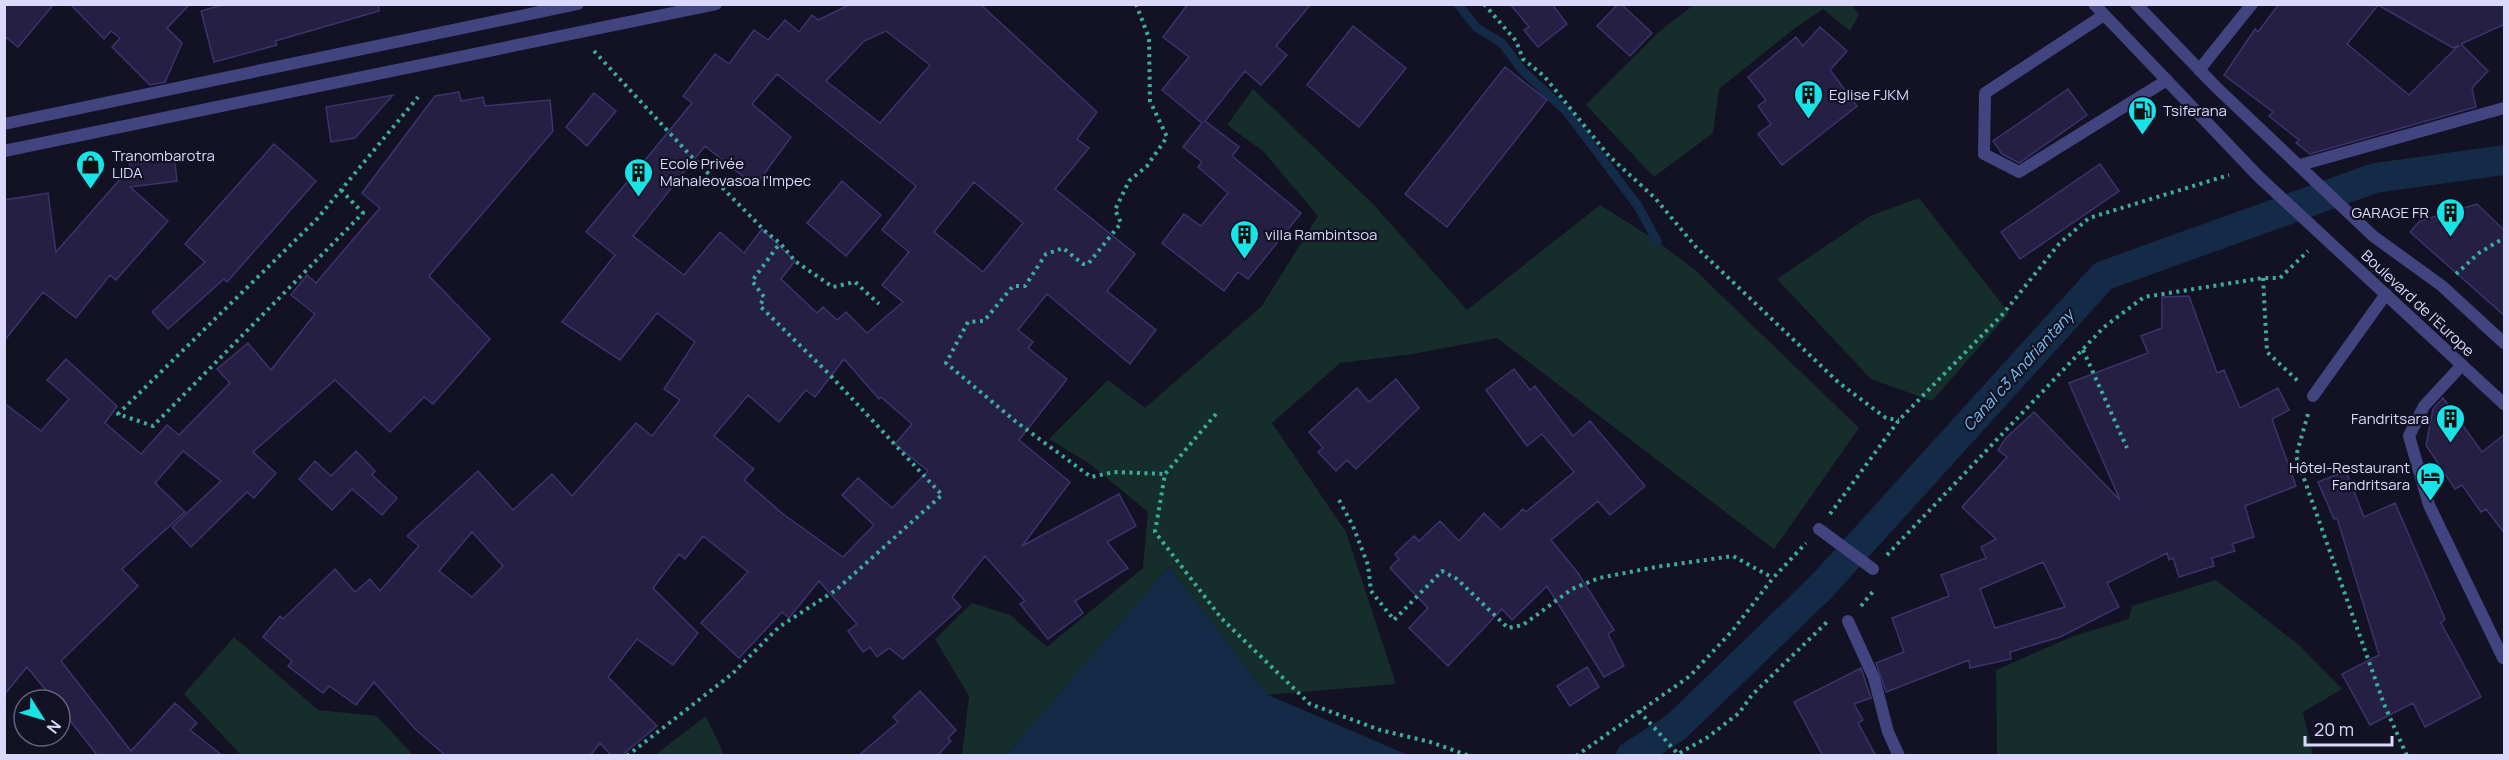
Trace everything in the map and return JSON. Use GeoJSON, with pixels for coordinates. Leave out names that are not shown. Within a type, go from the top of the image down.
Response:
{"type":"FeatureCollection","features":[{"type":"Feature","properties":{"kind":"street"},"geometry":{"type":"LineString","coordinates":[[4,124],[579,4]]}},
{"type":"Feature","properties":{"kind":"street"},"geometry":{"type":"LineString","coordinates":[[4,151],[717,4]]}},
{"type":"Feature","properties":{"kind":"street","name":"Boulevard de l'Europe"},"geometry":{"type":"LineString","coordinates":[[2094,4],[2259,177],[2505,404]]}},
{"type":"Feature","properties":{"kind":"street","name":"Boulevard de l'Europe"},"geometry":{"type":"LineString","coordinates":[[2136,4],[2199,70],[2373,236],[2442,286],[2505,344]]}},
{"type":"Feature","properties":{"kind":"street"},"geometry":{"type":"LineString","coordinates":[[2199,70],[2252,4]]}},
{"type":"Feature","properties":{"kind":"street"},"geometry":{"type":"LineString","coordinates":[[2104,15],[1985,93],[1984,154],[2019,172],[2167,80]]}},
{"type":"Feature","properties":{"kind":"street"},"geometry":{"type":"LineString","coordinates":[[2305,169],[2505,108]]}},
{"type":"Feature","properties":{"kind":"street"},"geometry":{"type":"LineString","coordinates":[[2313,396],[2386,294]]}},
{"type":"Feature","properties":{"kind":"street"},"geometry":{"type":"LineString","coordinates":[[2462,365],[2424,406],[2409,436],[2429,505],[2503,658]]}},
{"type":"Feature","properties":{"kind":"street"},"geometry":{"type":"LineString","coordinates":[[1819,529],[1873,569]]}},
{"type":"Feature","properties":{"kind":"street"},"geometry":{"type":"LineString","coordinates":[[1848,621],[1874,678],[1888,732],[1899,756]]}},
{"type":"Feature","properties":{"kind":"path"},"geometry":{"type":"LineString","coordinates":[[1136,4],[1149,38],[1150,101],[1167,137],[1147,166],[1129,181],[1116,210],[1121,223],[1088,264],[1083,264],[1063,248],[1046,254],[1025,286],[1013,286],[984,321],[969,322],[946,363],[1015,421],[1091,477],[1113,472],[1165,474]]}},
{"type":"Feature","properties":{"kind":"path"},"geometry":{"type":"LineString","coordinates":[[1484,4],[1516,41],[1522,59],[1550,82],[1562,102],[1609,156],[1655,198],[1696,247],[1839,382],[1886,418],[1899,420]]}},
{"type":"Feature","properties":{"kind":"path"},"geometry":{"type":"LineString","coordinates":[[578,32],[689,154],[780,243],[795,261],[833,287],[855,282],[879,304]]}},
{"type":"Feature","properties":{"kind":"path"},"geometry":{"type":"LineString","coordinates":[[341,190],[363,213],[153,426],[118,414],[317,219],[341,190],[418,97]]}},
{"type":"Feature","properties":{"kind":"path"},"geometry":{"type":"LineString","coordinates":[[1576,756],[1690,676],[1733,630],[1773,578],[1819,529],[1899,420],[2002,315],[2060,244],[2089,218],[2164,197],[2250,168]]}},
{"type":"Feature","properties":{"kind":"path"},"geometry":{"type":"LineString","coordinates":[[1848,621],[1880,583],[1873,569],[2104,327],[2144,297],[2263,278],[2280,278],[2323,235]]}},
{"type":"Feature","properties":{"kind":"path"},"geometry":{"type":"LineString","coordinates":[[2442,286],[2479,254],[2505,238]]}},
{"type":"Feature","properties":{"kind":"path"},"geometry":{"type":"LineString","coordinates":[[627,756],[732,674],[779,627],[842,585],[942,495],[829,374],[760,306],[764,297],[752,281],[780,243]]}},
{"type":"Feature","properties":{"kind":"path"},"geometry":{"type":"LineString","coordinates":[[2263,278],[2267,352],[2313,396],[2296,456],[2384,704],[2407,756]]}},
{"type":"Feature","properties":{"kind":"path"},"geometry":{"type":"LineString","coordinates":[[2084,350],[2127,448]]}},
{"type":"Feature","properties":{"kind":"path"},"geometry":{"type":"LineString","coordinates":[[1216,414],[1165,474],[1155,532],[1222,619],[1310,704],[1380,730],[1430,742],[1470,756]]}},
{"type":"Feature","properties":{"kind":"path"},"geometry":{"type":"LineString","coordinates":[[1339,500],[1353,526],[1368,565],[1371,591],[1394,620],[1442,571],[1457,579],[1508,628],[1523,625],[1572,589],[1599,578],[1656,567],[1733,556],[1773,578]]}},
{"type":"Feature","properties":{"kind":"path"},"geometry":{"type":"LineString","coordinates":[[1640,711],[1678,754],[1708,737],[1738,713],[1752,695],[1830,619]]}},
{"type":"Feature","properties":{"kind":"green space"},"geometry":{"type":"Polygon","coordinates":[[[1695,4],[1852,5],[1859,15],[1850,31],[1823,9],[1795,28],[1719,89],[1713,133],[1654,177],[1586,105],[1660,31],[1695,4]]]}},
{"type":"Feature","properties":{"kind":"green space"},"geometry":{"type":"Polygon","coordinates":[[[1253,89],[1374,205],[1467,310],[1600,205],[1657,241],[1695,270],[1859,428],[1774,549],[1497,338],[1413,354],[1340,363],[1272,423],[1346,532],[1396,684],[1268,695],[1169,567],[1006,755],[962,755],[969,696],[935,639],[972,603],[1010,615],[1047,647],[1143,568],[1148,512],[1090,464],[1049,439],[1108,380],[1145,408],[1261,307],[1318,216],[1263,151],[1227,125],[1253,89]]]}},
{"type":"Feature","properties":{"kind":"green space"},"geometry":{"type":"Polygon","coordinates":[[[1919,198],[2009,313],[1932,401],[1871,379],[1777,279],[1870,216],[1919,198]]]}},
{"type":"Feature","properties":{"kind":"green space"},"geometry":{"type":"Polygon","coordinates":[[[2216,580],[2299,645],[2342,689],[2303,712],[2313,755],[1997,755],[1996,670],[2071,637],[2129,619],[2132,606],[2216,580]]]}},
{"type":"Feature","properties":{"kind":"green space"},"geometry":{"type":"Polygon","coordinates":[[[234,637],[318,710],[377,716],[413,755],[241,755],[184,694],[234,637]]]}},
{"type":"Feature","properties":{"kind":"green space"},"geometry":{"type":"Polygon","coordinates":[[[706,716],[724,755],[655,755],[706,716]]]}},
{"type":"Feature","properties":{"kind":"water"},"geometry":{"type":"Polygon","coordinates":[[[1169,567],[1268,695],[1408,755],[1006,755],[1169,567]]]}},
{"type":"Feature","properties":{"kind":"building"},"geometry":{"type":"Polygon","coordinates":[[[4,4],[54,4],[18,47],[4,36],[4,4]]]}},
{"type":"Feature","properties":{"kind":"building"},"geometry":{"type":"Polygon","coordinates":[[[70,4],[190,4],[167,28],[182,43],[165,82],[150,85],[112,47],[120,38],[111,31],[104,39],[70,4]]]}},
{"type":"Feature","properties":{"kind":"building"},"geometry":{"type":"Polygon","coordinates":[[[225,4],[378,4],[379,11],[275,41],[277,45],[214,62],[201,11],[225,4]]]}},
{"type":"Feature","properties":{"kind":"building"},"geometry":{"type":"Polygon","coordinates":[[[851,4],[980,4],[1097,112],[1077,139],[1089,148],[1055,189],[1135,254],[1107,291],[1156,330],[1130,364],[1047,294],[1018,330],[1033,342],[1028,348],[1067,379],[1019,440],[1070,482],[1022,546],[1119,494],[1136,526],[1107,542],[1128,568],[1075,601],[1083,613],[1048,639],[1020,604],[1025,601],[985,556],[952,597],[961,607],[903,659],[889,648],[877,657],[870,647],[863,652],[848,631],[857,624],[819,581],[789,618],[782,612],[739,658],[701,623],[748,572],[703,536],[685,559],[679,554],[653,588],[698,633],[673,665],[637,639],[608,677],[657,726],[621,756],[612,756],[600,743],[590,756],[446,756],[415,729],[374,682],[356,705],[329,686],[323,693],[288,666],[292,661],[263,637],[280,616],[283,619],[335,569],[355,592],[370,579],[380,591],[419,546],[407,536],[478,471],[513,510],[552,474],[572,496],[636,423],[652,436],[680,400],[664,389],[695,342],[657,313],[620,360],[562,322],[615,255],[586,232],[692,103],[683,96],[715,54],[729,64],[754,30],[768,40],[785,20],[799,32],[812,15],[818,20],[851,4]],[[886,31],[864,41],[826,81],[880,123],[930,65],[886,31]],[[777,74],[752,104],[791,137],[755,186],[705,146],[633,236],[684,275],[720,232],[744,253],[762,229],[795,261],[781,279],[817,313],[823,307],[837,320],[846,312],[867,333],[903,302],[882,285],[909,252],[882,230],[916,186],[777,74]],[[974,182],[934,232],[983,272],[1023,223],[974,182]],[[844,359],[815,397],[806,390],[779,422],[748,395],[714,436],[754,469],[744,480],[783,514],[843,557],[874,525],[842,495],[858,478],[892,508],[928,471],[895,444],[912,424],[881,397],[879,399],[844,359]],[[472,532],[439,571],[472,597],[503,566],[472,532]]]}},
{"type":"Feature","properties":{"kind":"building"},"geometry":{"type":"Polygon","coordinates":[[[1188,4],[1311,4],[1276,46],[1287,55],[1261,85],[1245,71],[1205,121],[1239,147],[1232,156],[1301,213],[1248,279],[1238,272],[1224,291],[1162,243],[1184,214],[1201,226],[1228,193],[1198,167],[1202,162],[1183,147],[1202,123],[1162,90],[1189,57],[1163,37],[1188,4]]]}},
{"type":"Feature","properties":{"kind":"building"},"geometry":{"type":"Polygon","coordinates":[[[1510,4],[1552,4],[1567,24],[1538,47],[1524,30],[1529,27],[1510,4]]]}},
{"type":"Feature","properties":{"kind":"building"},"geometry":{"type":"Polygon","coordinates":[[[1618,4],[1621,4],[1652,33],[1630,56],[1597,26],[1618,4]]]}},
{"type":"Feature","properties":{"kind":"building"},"geometry":{"type":"Polygon","coordinates":[[[2279,4],[2505,4],[2505,24],[2461,44],[2488,71],[2472,88],[2476,107],[2310,154],[2296,143],[2299,140],[2269,116],[2273,112],[2224,75],[2255,29],[2258,32],[2279,4]],[[2378,5],[2347,44],[2409,95],[2459,45],[2453,48],[2378,5]]]}},
{"type":"Feature","properties":{"kind":"building"},"geometry":{"type":"Polygon","coordinates":[[[1353,26],[1406,68],[1359,127],[1307,85],[1353,26]]]}},
{"type":"Feature","properties":{"kind":"building"},"geometry":{"type":"Polygon","coordinates":[[[1820,27],[1847,51],[1830,70],[1857,106],[1782,165],[1758,134],[1771,124],[1758,106],[1766,100],[1748,77],[1796,37],[1803,46],[1820,27]]]}},
{"type":"Feature","properties":{"kind":"building"},"geometry":{"type":"Polygon","coordinates":[[[1505,67],[1547,100],[1447,227],[1405,194],[1505,67]]]}},
{"type":"Feature","properties":{"kind":"building"},"geometry":{"type":"Polygon","coordinates":[[[2068,89],[2087,115],[2019,163],[2002,154],[1993,141],[2068,89]]]}},
{"type":"Feature","properties":{"kind":"building"},"geometry":{"type":"Polygon","coordinates":[[[459,92],[461,101],[483,97],[485,106],[550,100],[553,131],[429,276],[490,339],[433,404],[424,397],[390,432],[335,380],[253,452],[276,473],[254,498],[247,492],[191,547],[172,527],[221,481],[183,451],[155,483],[185,512],[122,569],[138,586],[61,661],[131,751],[175,703],[197,723],[190,730],[223,756],[98,756],[72,723],[72,688],[44,688],[27,667],[4,695],[4,403],[41,431],[69,399],[47,380],[66,359],[117,406],[105,423],[141,454],[167,425],[179,435],[230,383],[217,369],[248,343],[271,370],[315,314],[291,295],[307,275],[316,283],[380,208],[362,193],[435,96],[459,92]]]}},
{"type":"Feature","properties":{"kind":"building"},"geometry":{"type":"Polygon","coordinates":[[[594,93],[616,111],[587,146],[566,127],[594,93]]]}},
{"type":"Feature","properties":{"kind":"building"},"geometry":{"type":"Polygon","coordinates":[[[393,95],[355,138],[331,142],[326,107],[393,95]]]}},
{"type":"Feature","properties":{"kind":"building"},"geometry":{"type":"Polygon","coordinates":[[[274,144],[316,181],[227,282],[224,279],[168,329],[152,312],[205,262],[185,244],[274,144]]]}},
{"type":"Feature","properties":{"kind":"building"},"geometry":{"type":"Polygon","coordinates":[[[174,154],[177,181],[130,187],[168,221],[116,280],[110,275],[76,318],[43,292],[4,341],[4,200],[48,193],[56,252],[130,168],[129,160],[174,154]]]}},
{"type":"Feature","properties":{"kind":"building"},"geometry":{"type":"Polygon","coordinates":[[[2100,164],[2119,191],[2020,259],[2001,232],[2100,164]]]}},
{"type":"Feature","properties":{"kind":"building"},"geometry":{"type":"Polygon","coordinates":[[[842,181],[881,215],[846,256],[807,223],[842,181]]]}},
{"type":"Feature","properties":{"kind":"building"},"geometry":{"type":"Polygon","coordinates":[[[2477,204],[2505,231],[2505,316],[2410,232],[2420,221],[2477,204]]]}},
{"type":"Feature","properties":{"kind":"building"},"geometry":{"type":"Polygon","coordinates":[[[2189,296],[2217,373],[2224,370],[2240,408],[2278,388],[2289,410],[2272,419],[2296,486],[2245,506],[2254,537],[2232,544],[2235,551],[2212,558],[2214,566],[2179,577],[2173,558],[2169,560],[2167,553],[2107,583],[2119,607],[2060,637],[2010,652],[2011,659],[1970,668],[1969,660],[1886,692],[1876,663],[1904,652],[1892,618],[1949,596],[1941,575],[1986,558],[1981,547],[1996,539],[1962,507],[2007,457],[1998,450],[2006,438],[2034,412],[2120,500],[2069,383],[2148,353],[2141,336],[2162,328],[2162,297],[2189,296]],[[2043,562],[1980,589],[1995,628],[2065,607],[2043,562]]]}},
{"type":"Feature","properties":{"kind":"building"},"geometry":{"type":"Polygon","coordinates":[[[1514,369],[1530,390],[1535,386],[1573,436],[1590,421],[1645,486],[1610,515],[1598,501],[1551,540],[1578,573],[1614,630],[1608,634],[1624,666],[1604,677],[1547,586],[1512,620],[1502,609],[1448,666],[1409,628],[1428,608],[1390,568],[1399,559],[1395,554],[1414,536],[1419,541],[1440,521],[1459,541],[1484,513],[1501,530],[1523,509],[1526,512],[1574,472],[1542,434],[1527,446],[1486,390],[1514,369]]]}},
{"type":"Feature","properties":{"kind":"building"},"geometry":{"type":"Polygon","coordinates":[[[1396,379],[1419,408],[1356,469],[1347,460],[1336,471],[1318,452],[1323,448],[1309,432],[1357,388],[1369,402],[1396,379]]]}},
{"type":"Feature","properties":{"kind":"building"},"geometry":{"type":"Polygon","coordinates":[[[2443,398],[2482,452],[2505,434],[2505,534],[2486,509],[2481,512],[2462,485],[2455,489],[2426,445],[2433,409],[2443,398]]]}},
{"type":"Feature","properties":{"kind":"building"},"geometry":{"type":"Polygon","coordinates":[[[356,451],[375,471],[372,475],[397,498],[382,515],[352,489],[332,510],[299,479],[315,461],[331,476],[356,451]]]}},
{"type":"Feature","properties":{"kind":"building"},"geometry":{"type":"Polygon","coordinates":[[[2346,471],[2364,517],[2395,503],[2445,619],[2441,623],[2481,697],[2425,727],[2413,703],[2370,725],[2342,674],[2379,655],[2337,518],[2334,519],[2318,482],[2346,471]]]}},
{"type":"Feature","properties":{"kind":"building"},"geometry":{"type":"Polygon","coordinates":[[[1587,667],[1599,687],[1570,706],[1557,686],[1587,667]]]}},
{"type":"Feature","properties":{"kind":"building"},"geometry":{"type":"Polygon","coordinates":[[[1861,668],[1871,698],[1854,704],[1863,720],[1858,723],[1876,756],[1823,756],[1794,702],[1861,668]]]}},
{"type":"Feature","properties":{"kind":"building"},"geometry":{"type":"Polygon","coordinates":[[[920,691],[956,730],[948,738],[951,741],[937,756],[858,756],[898,722],[893,717],[920,691]]]}},
{"type":"Feature","properties":{"kind":"waterway"},"geometry":{"type":"LineString","coordinates":[[1458,4],[1477,28],[1502,43],[1522,70],[1567,112],[1638,206],[1657,241]]}},
{"type":"Feature","properties":{"kind":"waterway","name":"Canal c3 Andriantany"},"geometry":{"type":"LineString","coordinates":[[1631,756],[1676,727],[1821,587],[2103,276],[2375,178],[2504,160]]}},
{"type":"Feature","properties":{"kind":"place","name":"Eglise FJKM"},"geometry":{"type":"Point","coordinates":[1808,120]}},
{"type":"Feature","properties":{"kind":"place","name":"Tsiferana"},"geometry":{"type":"Point","coordinates":[2142,136]}},
{"type":"Feature","properties":{"kind":"place","name":"Tranombarotra LIDA"},"geometry":{"type":"Point","coordinates":[91,190]}},
{"type":"Feature","properties":{"kind":"place","name":"Ecole Privée Mahaleovasoa l'Impec"},"geometry":{"type":"Point","coordinates":[639,198]}},
{"type":"Feature","properties":{"kind":"place","name":"GARAGE FR"},"geometry":{"type":"Point","coordinates":[2450,238]}},
{"type":"Feature","properties":{"kind":"place","name":"villa Rambintsoa"},"geometry":{"type":"Point","coordinates":[1244,260]}},
{"type":"Feature","properties":{"kind":"place","name":"Fandritsara"},"geometry":{"type":"Point","coordinates":[2450,444]}},
{"type":"Feature","properties":{"kind":"place","name":"Hôtel-Restaurant Fandritsara"},"geometry":{"type":"Point","coordinates":[2431,502]}}]}
